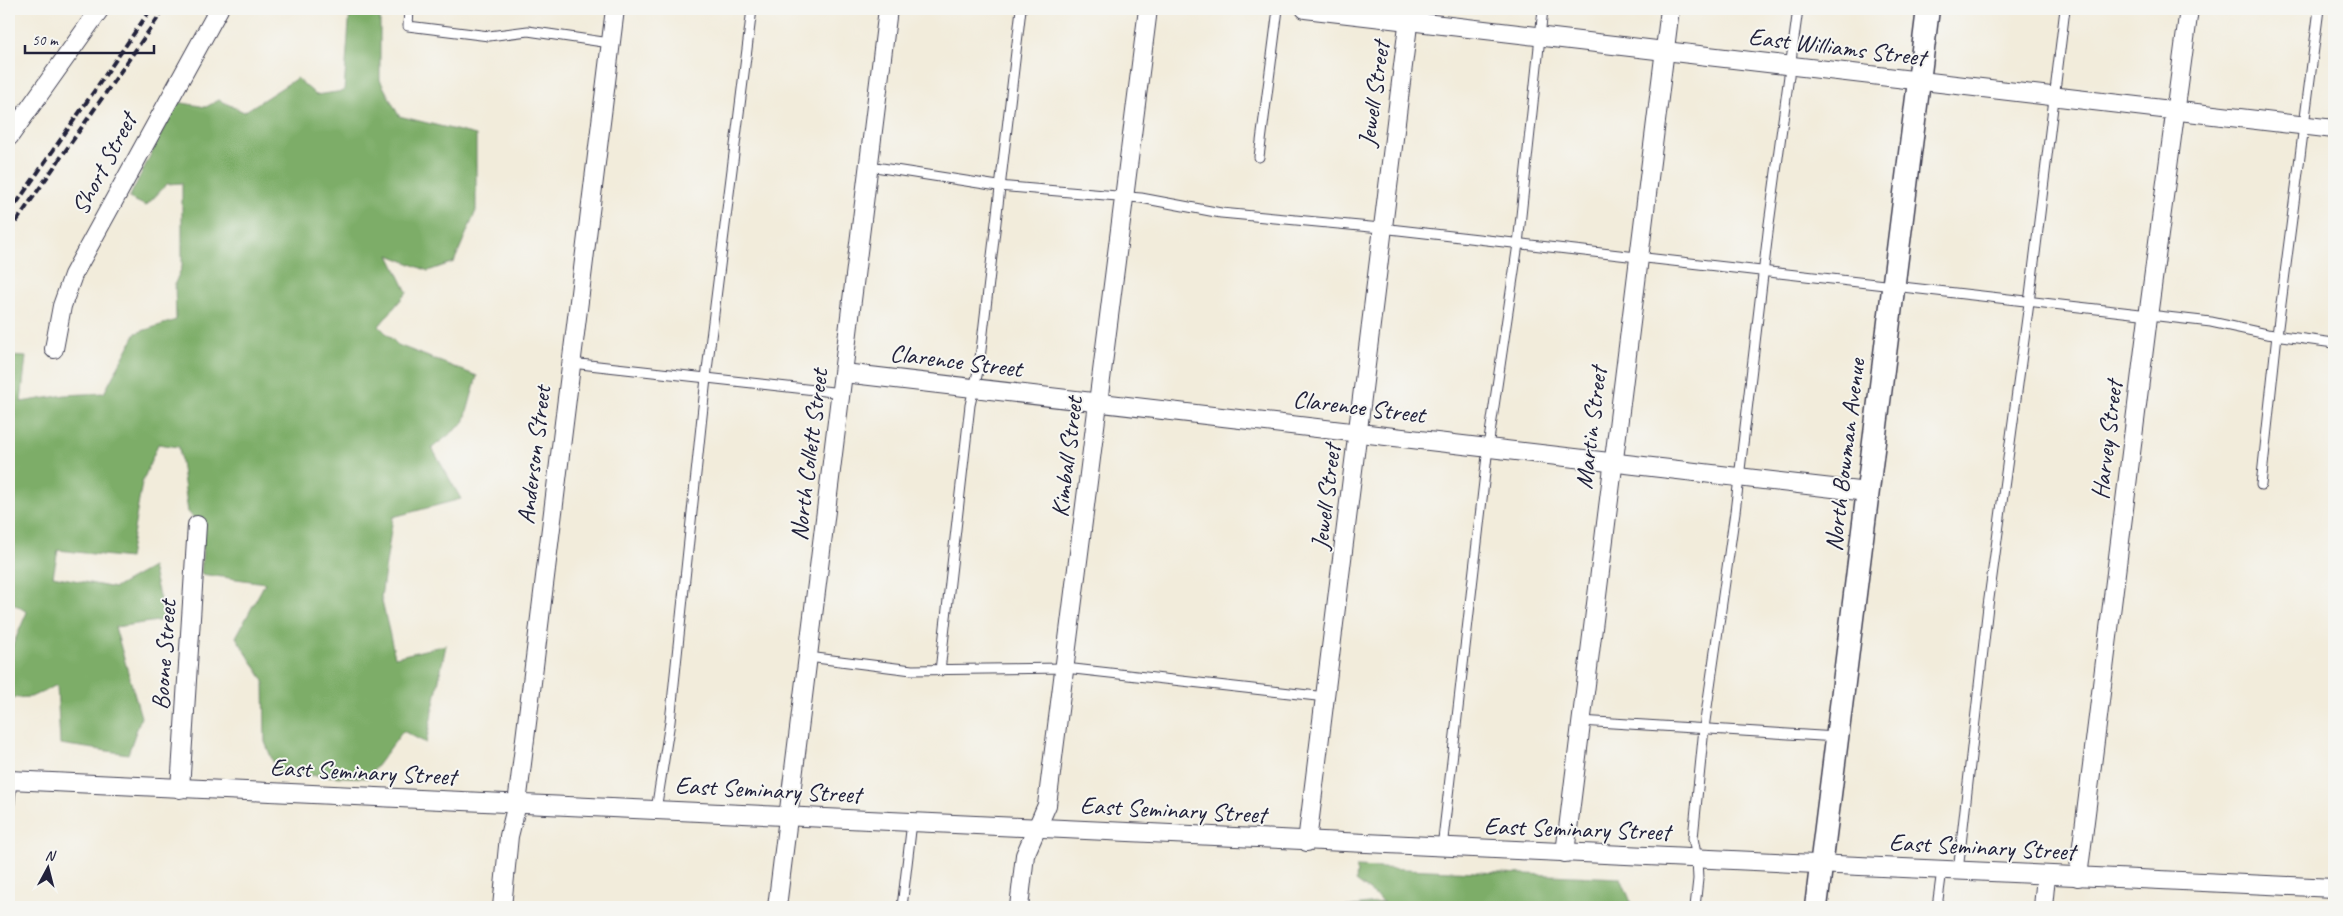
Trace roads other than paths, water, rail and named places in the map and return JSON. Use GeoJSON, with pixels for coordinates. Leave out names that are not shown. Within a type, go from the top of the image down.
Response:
{"type":"FeatureCollection","features":[{"type":"Feature","properties":{"kind":"street"},"geometry":{"type":"LineString","coordinates":[[9,137],[100,9]]}},
{"type":"Feature","properties":{"kind":"street","name":"Short Street"},"geometry":{"type":"LineString","coordinates":[[54,349],[62,306],[73,275],[218,9]]}},
{"type":"Feature","properties":{"kind":"street","name":"Anderson Street"},"geometry":{"type":"LineString","coordinates":[[502,907],[509,836],[517,804],[615,9]]}},
{"type":"Feature","properties":{"kind":"street","name":"North Collett Street"},"geometry":{"type":"LineString","coordinates":[[777,907],[888,9]]}},
{"type":"Feature","properties":{"kind":"street","name":"Kimball Street"},"geometry":{"type":"LineString","coordinates":[[1019,907],[1024,855],[1047,805],[1148,9]]}},
{"type":"Feature","properties":{"kind":"street","name":"East Williams Street"},"geometry":{"type":"LineString","coordinates":[[1305,9],[1409,14],[1540,37],[2334,129]]}},
{"type":"Feature","properties":{"kind":"street","name":"Martin Street"},"geometry":{"type":"LineString","coordinates":[[1565,853],[1637,258],[1670,9]]}},
{"type":"Feature","properties":{"kind":"street","name":"North Bowman Avenue"},"geometry":{"type":"LineString","coordinates":[[1816,907],[1928,9]]}},
{"type":"Feature","properties":{"kind":"street","name":"Harvey Street"},"geometry":{"type":"LineString","coordinates":[[2078,877],[2148,317],[2189,9]]}},
{"type":"Feature","properties":{"kind":"street","name":"Jewell Street"},"geometry":{"type":"LineString","coordinates":[[1307,842],[1359,432],[1381,228],[1409,14]]}},
{"type":"Feature","properties":{"kind":"street","name":"Clarence Street"},"geometry":{"type":"LineString","coordinates":[[844,373],[1867,492]]}},
{"type":"Feature","properties":{"kind":"street","name":"Boone Street"},"geometry":{"type":"LineString","coordinates":[[180,789],[197,525]]}},
{"type":"Feature","properties":{"kind":"street","name":"East Seminary Street"},"geometry":{"type":"LineString","coordinates":[[10,780],[1307,842],[2334,888]]}},
{"type":"Feature","properties":{"kind":"street"},"geometry":{"type":"LineString","coordinates":[[2043,907],[2046,876]]}},
{"type":"Feature","properties":{"kind":"lane"},"geometry":{"type":"LineString","coordinates":[[409,9],[408,26],[490,36],[528,31],[610,43]]}},
{"type":"Feature","properties":{"kind":"lane"},"geometry":{"type":"LineString","coordinates":[[656,810],[670,722],[706,378],[752,9]]}},
{"type":"Feature","properties":{"kind":"lane"},"geometry":{"type":"LineString","coordinates":[[940,671],[972,388],[978,367],[998,186],[1021,9]]}},
{"type":"Feature","properties":{"kind":"lane"},"geometry":{"type":"LineString","coordinates":[[1259,157],[1278,9]]}},
{"type":"Feature","properties":{"kind":"lane"},"geometry":{"type":"LineString","coordinates":[[1442,848],[1488,447],[1518,244],[1543,9]]}},
{"type":"Feature","properties":{"kind":"lane"},"geometry":{"type":"LineString","coordinates":[[1695,907],[1698,859],[1693,838],[1704,728],[1739,476],[1763,273],[1798,9]]}},
{"type":"Feature","properties":{"kind":"lane"},"geometry":{"type":"LineString","coordinates":[[1937,907],[1950,871],[1988,606],[2029,303],[2065,9]]}},
{"type":"Feature","properties":{"kind":"lane"},"geometry":{"type":"LineString","coordinates":[[2262,485],[2277,335],[2319,9]]}},
{"type":"Feature","properties":{"kind":"lane"},"geometry":{"type":"LineString","coordinates":[[869,166],[998,186],[1124,196],[1221,213],[1381,228],[2148,317],[2211,322],[2277,335],[2334,342]]}},
{"type":"Feature","properties":{"kind":"lane"},"geometry":{"type":"LineString","coordinates":[[571,363],[842,393]]}},
{"type":"Feature","properties":{"kind":"lane"},"geometry":{"type":"LineString","coordinates":[[808,657],[912,670],[1065,668],[1326,696]]}},
{"type":"Feature","properties":{"kind":"lane"},"geometry":{"type":"LineString","coordinates":[[1580,721],[1837,737]]}},
{"type":"Feature","properties":{"kind":"lane"},"geometry":{"type":"LineString","coordinates":[[9,811],[10,780]]}},
{"type":"Feature","properties":{"kind":"lane"},"geometry":{"type":"LineString","coordinates":[[902,907],[912,822]]}},
{"type":"Feature","properties":{"kind":"railway"},"geometry":{"type":"LineString","coordinates":[[9,214],[151,9]]}},
{"type":"Feature","properties":{"kind":"railway"},"geometry":{"type":"LineString","coordinates":[[9,232],[164,9]]}}]}
